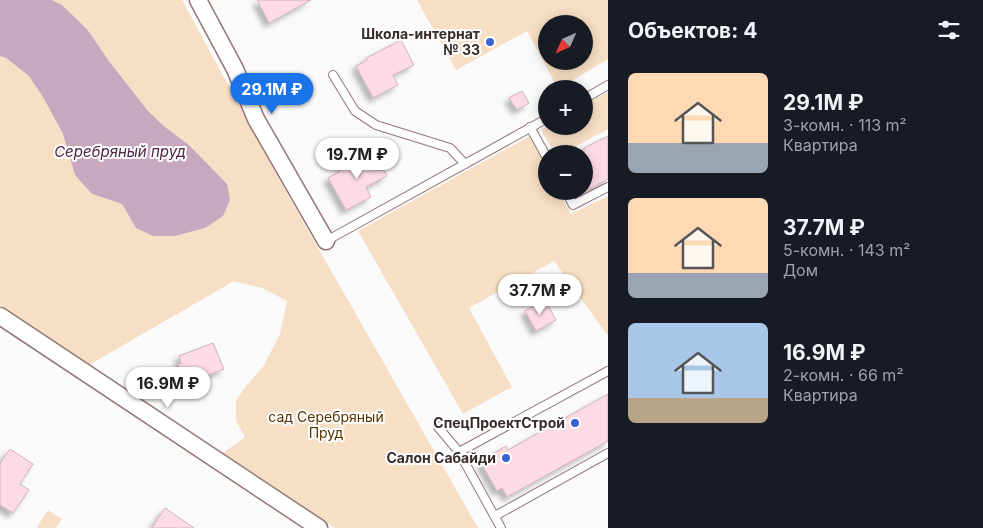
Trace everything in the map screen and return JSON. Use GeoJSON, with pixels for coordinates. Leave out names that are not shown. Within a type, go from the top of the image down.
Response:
{"type":"FeatureCollection","features":[{"type":"Feature","properties":{"kind":"street"},"geometry":{"type":"LineString","coordinates":[[198,0],[235,69],[256,119],[326,241]]}},
{"type":"Feature","properties":{"kind":"street"},"geometry":{"type":"LineString","coordinates":[[4,321],[319,528]]}},
{"type":"Feature","properties":{"kind":"lane"},"geometry":{"type":"LineString","coordinates":[[333,75],[355,111],[376,124],[450,148],[465,164]]}},
{"type":"Feature","properties":{"kind":"lane"},"geometry":{"type":"LineString","coordinates":[[593,94],[608,85]]}},
{"type":"Feature","properties":{"kind":"lane"},"geometry":{"type":"LineString","coordinates":[[326,241],[538,123]]}},
{"type":"Feature","properties":{"kind":"lane"},"geometry":{"type":"LineString","coordinates":[[530,127],[540,145]]}},
{"type":"Feature","properties":{"kind":"lane"},"geometry":{"type":"LineString","coordinates":[[593,195],[608,188]]}},
{"type":"Feature","properties":{"kind":"lane"},"geometry":{"type":"LineString","coordinates":[[570,200],[573,205],[583,200]]}},
{"type":"Feature","properties":{"kind":"lane"},"geometry":{"type":"LineString","coordinates":[[459,452],[608,371]]}},
{"type":"Feature","properties":{"kind":"lane"},"geometry":{"type":"LineString","coordinates":[[438,427],[459,452],[502,528]]}},
{"type":"Feature","properties":{"kind":"lane"},"geometry":{"type":"LineString","coordinates":[[495,516],[608,453]]}},
{"type":"Feature","properties":{"kind":"green space","name":"сад Серебряный Пруд"},"geometry":{"type":"Polygon","coordinates":[[[52,0],[182,0],[281,183],[478,528],[335,528],[223,453],[245,437],[236,421],[236,401],[263,367],[280,334],[287,301],[262,288],[234,281],[89,365],[0,305],[0,56],[6,58],[29,76],[43,97],[63,134],[75,175],[92,194],[122,204],[136,228],[175,236],[205,228],[223,216],[165,127],[148,111],[87,29],[62,5],[52,0]]]}},
{"type":"Feature","properties":{"kind":"green space"},"geometry":{"type":"Polygon","coordinates":[[[417,0],[608,0],[608,59],[593,68],[593,15],[538,15],[538,52],[527,31],[456,70],[417,0]]]}},
{"type":"Feature","properties":{"kind":"green space"},"geometry":{"type":"Polygon","coordinates":[[[548,70],[590,70],[573,80],[553,80],[548,70]]]}},
{"type":"Feature","properties":{"kind":"green space"},"geometry":{"type":"Polygon","coordinates":[[[608,92],[608,129],[579,145],[550,145],[544,135],[593,135],[593,100],[608,92]]]}},
{"type":"Feature","properties":{"kind":"green space"},"geometry":{"type":"Polygon","coordinates":[[[530,136],[538,152],[538,200],[564,200],[571,214],[608,196],[608,336],[554,261],[469,308],[512,387],[463,414],[358,231],[530,136]]]}},
{"type":"Feature","properties":{"kind":"green space"},"geometry":{"type":"Polygon","coordinates":[[[48,510],[62,519],[56,528],[37,527],[48,510]]]}},
{"type":"Feature","properties":{"kind":"water","name":"Серебряный пруд"},"geometry":{"type":"Polygon","coordinates":[[[0,0],[52,0],[62,5],[87,29],[148,111],[190,146],[227,184],[230,200],[223,216],[205,228],[175,236],[153,236],[136,228],[122,204],[92,194],[75,175],[63,134],[29,76],[6,58],[0,56],[0,0]]]}},
{"type":"Feature","properties":{"kind":"building"},"geometry":{"type":"Polygon","coordinates":[[[257,0],[311,0],[269,23],[257,0]]]}},
{"type":"Feature","properties":{"kind":"building"},"geometry":{"type":"Polygon","coordinates":[[[401,40],[414,65],[393,75],[398,85],[373,98],[356,66],[367,60],[366,58],[401,40]]]}},
{"type":"Feature","properties":{"kind":"building"},"geometry":{"type":"Polygon","coordinates":[[[522,91],[529,103],[517,110],[509,98],[522,91]]]}},
{"type":"Feature","properties":{"kind":"building"},"geometry":{"type":"Polygon","coordinates":[[[608,136],[608,179],[593,187],[593,145],[590,145],[608,136]]]}},
{"type":"Feature","properties":{"kind":"building"},"geometry":{"type":"Polygon","coordinates":[[[373,152],[387,176],[366,187],[371,197],[346,210],[328,178],[373,152]]]}},
{"type":"Feature","properties":{"kind":"building"},"geometry":{"type":"Polygon","coordinates":[[[545,300],[556,320],[536,331],[525,311],[545,300]]]}},
{"type":"Feature","properties":{"kind":"building"},"geometry":{"type":"Polygon","coordinates":[[[213,343],[224,369],[189,383],[187,376],[183,378],[178,364],[181,363],[179,356],[213,343]]]}},
{"type":"Feature","properties":{"kind":"building"},"geometry":{"type":"Polygon","coordinates":[[[608,394],[608,441],[507,497],[502,488],[497,491],[481,463],[490,458],[489,456],[506,446],[508,450],[608,394]]]}},
{"type":"Feature","properties":{"kind":"building"},"geometry":{"type":"Polygon","coordinates":[[[10,449],[33,464],[20,484],[29,490],[13,513],[0,505],[0,463],[10,449]]]}},
{"type":"Feature","properties":{"kind":"building"},"geometry":{"type":"Polygon","coordinates":[[[165,508],[194,528],[152,528],[165,508]]]}},
{"type":"Feature","properties":{"kind":"place","name":"Школа-интернат № 33"},"geometry":{"type":"Point","coordinates":[490,42]}},
{"type":"Feature","properties":{"kind":"place","name":"СпецПроектСтрой"},"geometry":{"type":"Point","coordinates":[575,423]}},
{"type":"Feature","properties":{"kind":"place","name":"Салон Сабайди"},"geometry":{"type":"Point","coordinates":[506,458]}}]}
